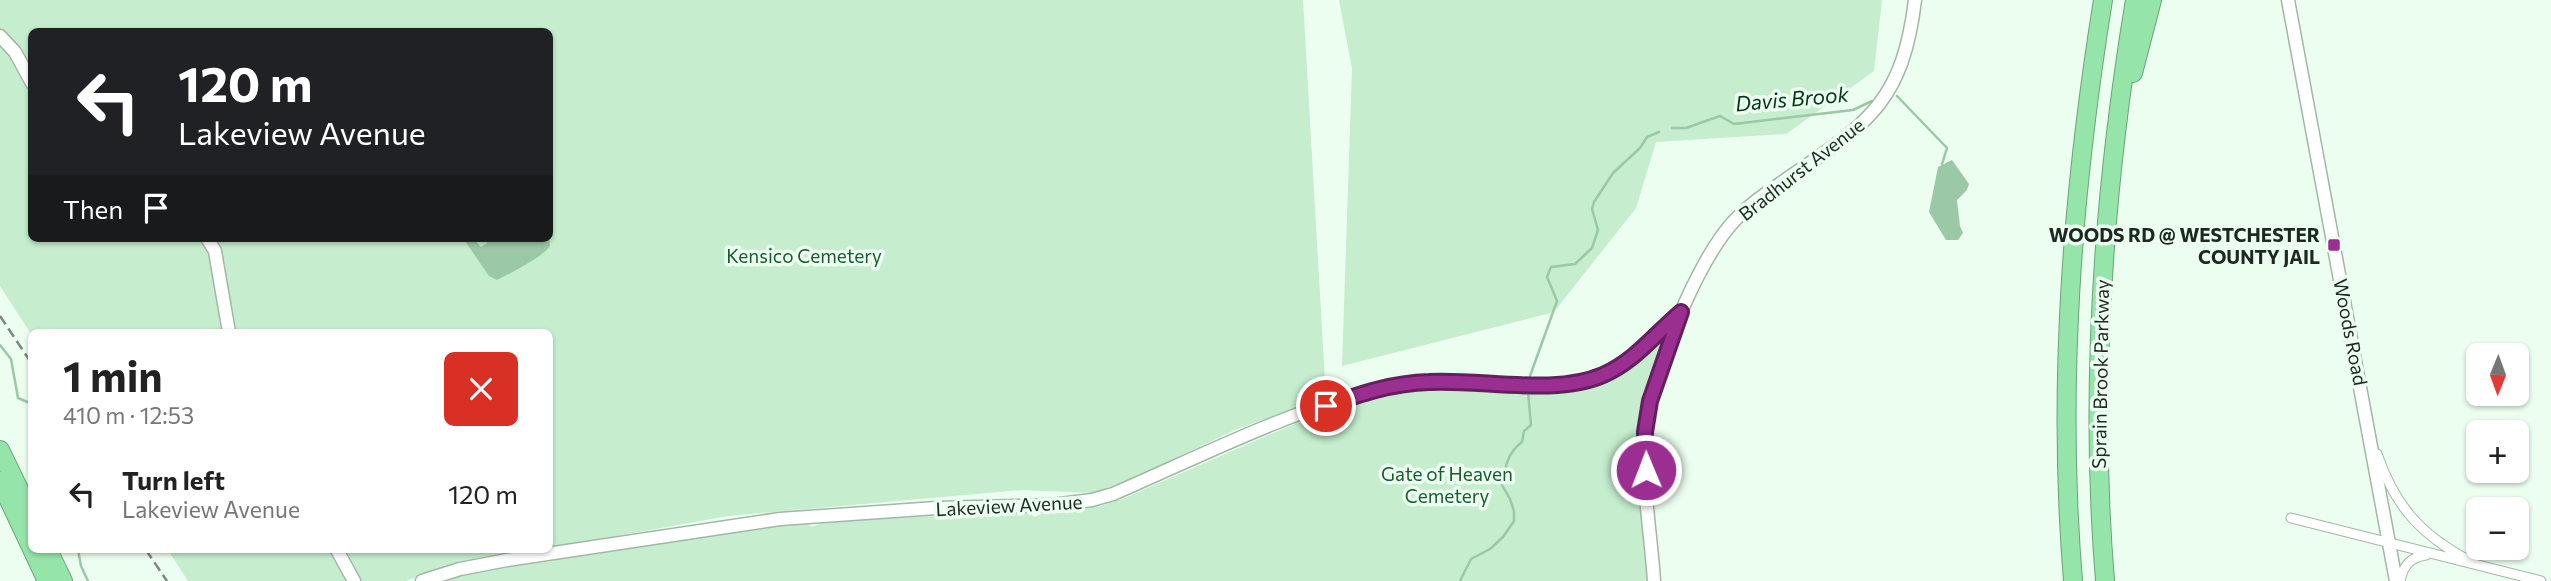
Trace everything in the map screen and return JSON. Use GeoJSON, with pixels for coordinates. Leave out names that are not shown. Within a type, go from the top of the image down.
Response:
{"type":"FeatureCollection","features":[{"type":"Feature","properties":{"kind":"highway","name":"Sprain Brook Parkway"},"geometry":{"type":"LineString","coordinates":[[2073,581],[2067,447],[2070,279],[2082,145],[2103,0]]}},
{"type":"Feature","properties":{"kind":"highway","name":"Sprain Brook Parkway"},"geometry":{"type":"LineString","coordinates":[[2105,581],[2099,480],[2098,376],[2103,251],[2112,155],[2134,0]]}},
{"type":"Feature","properties":{"kind":"highway"},"geometry":{"type":"LineString","coordinates":[[2112,155],[2152,0]]}},
{"type":"Feature","properties":{"kind":"highway"},"geometry":{"type":"LineString","coordinates":[[0,450],[28,508]]}},
{"type":"Feature","properties":{"kind":"highway"},"geometry":{"type":"LineString","coordinates":[[0,481],[28,541]]}},
{"type":"Feature","properties":{"kind":"highway"},"geometry":{"type":"LineString","coordinates":[[34,553],[47,581]]}},
{"type":"Feature","properties":{"kind":"highway"},"geometry":{"type":"LineString","coordinates":[[49,553],[63,581]]}},
{"type":"Feature","properties":{"kind":"street","name":"Bradhurst Avenue"},"geometry":{"type":"LineString","coordinates":[[1654,581],[1645,432],[1650,401],[1681,312],[1715,244],[1734,220],[1858,128],[1878,107],[1895,80],[1905,56],[1915,0]]}},
{"type":"Feature","properties":{"kind":"street","name":"Woods Road"},"geometry":{"type":"LineString","coordinates":[[2288,0],[2398,581]]}},
{"type":"Feature","properties":{"kind":"street"},"geometry":{"type":"LineString","coordinates":[[0,36],[15,52],[28,76]]}},
{"type":"Feature","properties":{"kind":"street"},"geometry":{"type":"LineString","coordinates":[[209,242],[215,251],[228,329]]}},
{"type":"Feature","properties":{"kind":"street","name":"Lakeview Avenue"},"geometry":{"type":"LineString","coordinates":[[553,552],[780,519],[923,509],[1052,505],[1092,500],[1113,494],[1264,428],[1390,386],[1431,382],[1558,385],[1588,381],[1634,357],[1681,312]]}},
{"type":"Feature","properties":{"kind":"street"},"geometry":{"type":"LineString","coordinates":[[2371,438],[2384,475],[2409,516],[2446,548],[2478,566]]}},
{"type":"Feature","properties":{"kind":"street"},"geometry":{"type":"LineString","coordinates":[[2291,519],[2541,581]]}},
{"type":"Feature","properties":{"kind":"street"},"geometry":{"type":"LineString","coordinates":[[339,553],[355,581]]}},
{"type":"Feature","properties":{"kind":"street","name":"Lakeview Avenue"},"geometry":{"type":"LineString","coordinates":[[422,581],[460,569],[548,553]]}},
{"type":"Feature","properties":{"kind":"street"},"geometry":{"type":"LineString","coordinates":[[2398,581],[2406,564],[2415,557],[2432,555]]}},
{"type":"Feature","properties":{"kind":"green space","name":"Kensico Cemetery"},"geometry":{"type":"Polygon","coordinates":[[[0,0],[1303,0],[1326,398],[1237,429],[1131,479],[1093,493],[1022,490],[728,516],[553,547],[553,329],[28,329],[0,286],[0,0]]]}},
{"type":"Feature","properties":{"kind":"green space"},"geometry":{"type":"Polygon","coordinates":[[[1339,0],[1882,0],[1874,71],[1786,134],[1656,142],[1636,208],[1554,312],[1342,366],[1352,69],[1339,0]]]}},
{"type":"Feature","properties":{"kind":"green space","name":"Gate of Heaven Cemetery"},"geometry":{"type":"Polygon","coordinates":[[[1660,337],[1666,338],[1643,392],[1639,459],[1648,581],[443,581],[479,571],[552,561],[567,556],[786,525],[807,524],[812,527],[824,522],[1018,511],[1035,517],[1046,511],[1101,506],[1351,402],[1412,387],[1560,390],[1581,388],[1627,368],[1660,337]]]}},
{"type":"Feature","properties":{"kind":"green space"},"geometry":{"type":"Polygon","coordinates":[[[170,553],[524,553],[443,567],[406,581],[188,581],[170,553]]]}},
{"type":"Feature","properties":{"kind":"shaded area"},"geometry":{"type":"Polygon","coordinates":[[[1952,160],[1969,184],[1957,200],[1963,233],[1958,240],[1946,240],[1929,212],[1938,167],[1952,160]]]}},
{"type":"Feature","properties":{"kind":"shaded area"},"geometry":{"type":"Polygon","coordinates":[[[466,242],[477,242],[481,247],[487,242],[550,242],[546,250],[517,270],[497,280],[489,276],[466,242]]]}},
{"type":"Feature","properties":{"kind":"waterway","name":"Davis Brook"},"geometry":{"type":"LineString","coordinates":[[1897,96],[1947,148],[1942,164]]}},
{"type":"Feature","properties":{"kind":"waterway","name":"Davis Brook"},"geometry":{"type":"LineString","coordinates":[[1672,128],[1686,128],[1720,116],[1734,124],[1853,110],[1872,101]]}},
{"type":"Feature","properties":{"kind":"waterway","name":"Davis Brook"},"geometry":{"type":"LineString","coordinates":[[1530,376],[1557,301],[1547,277],[1551,267],[1575,264],[1592,248],[1598,230],[1592,209],[1594,202],[1613,173],[1640,148],[1647,137],[1659,132]]}},
{"type":"Feature","properties":{"kind":"waterway","name":"Davis Brook"},"geometry":{"type":"LineString","coordinates":[[0,345],[11,359],[18,398],[28,402]]}},
{"type":"Feature","properties":{"kind":"waterway","name":"Davis Brook"},"geometry":{"type":"LineString","coordinates":[[1460,581],[1471,559],[1490,549],[1514,521],[1514,511],[1502,485],[1510,456],[1522,442],[1524,431],[1531,425],[1528,392]]}},
{"type":"Feature","properties":{"kind":"waterway","name":"Davis Brook"},"geometry":{"type":"LineString","coordinates":[[79,553],[88,581]]}},
{"type":"Feature","properties":{"kind":"railway"},"geometry":{"type":"LineString","coordinates":[[0,316],[28,358]]}},
{"type":"Feature","properties":{"kind":"railway"},"geometry":{"type":"LineString","coordinates":[[148,553],[167,581]]}},
{"type":"Feature","properties":{"kind":"place","name":"WOODS RD @ WESTCHESTER COUNTY JAIL"},"geometry":{"type":"Point","coordinates":[2334,245]}},
{"type":"Feature","properties":{"kind":"route"},"geometry":{"type":"LineString","coordinates":[[1326,406],[1370,391],[1409,383],[1558,385],[1588,381],[1634,357],[1681,312],[1650,401],[1645,432],[1646,470]]}}]}
